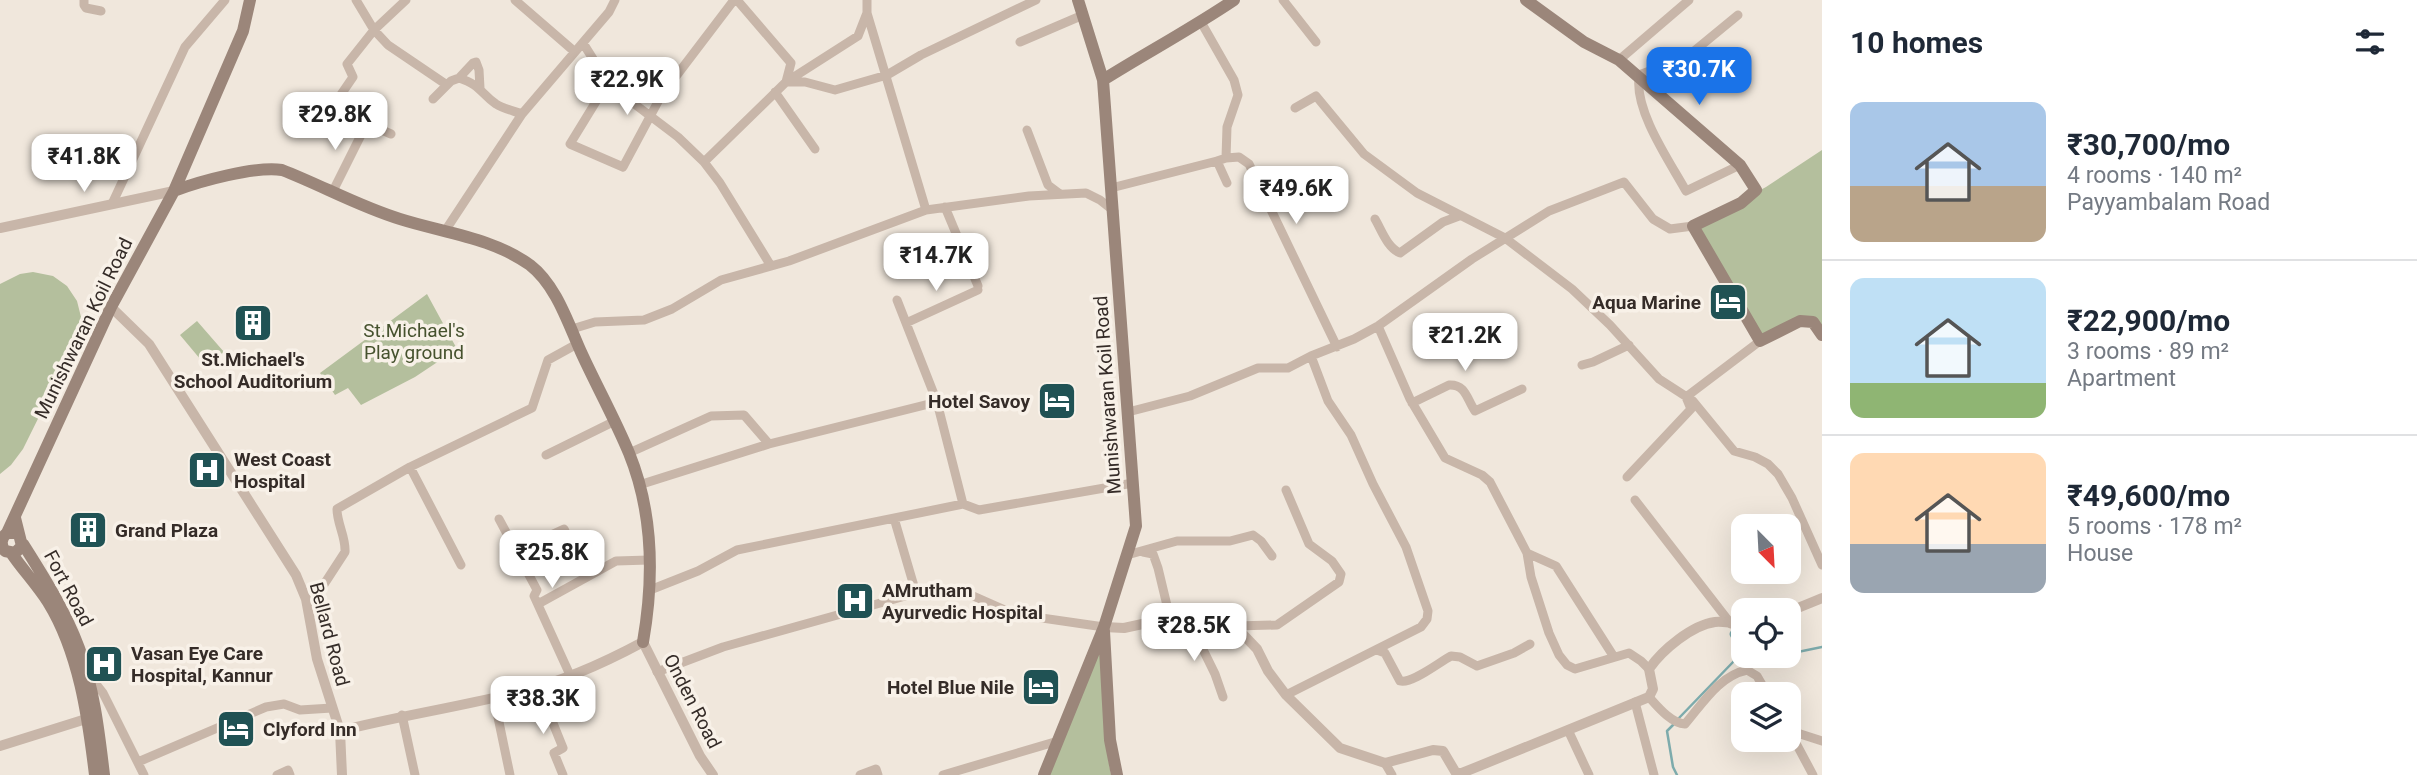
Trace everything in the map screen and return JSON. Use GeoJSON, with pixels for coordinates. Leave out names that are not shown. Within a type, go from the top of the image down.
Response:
{"type":"FeatureCollection","features":[{"type":"Feature","properties":{"kind":"main road","name":"Munishwaran Koil Road"},"geometry":{"type":"LineString","coordinates":[[8,542],[15,518],[111,307],[174,191],[243,31],[250,0]]}},
{"type":"Feature","properties":{"kind":"main road","name":"Munishwaran Koil Road"},"geometry":{"type":"LineString","coordinates":[[1044,775],[1104,627],[1136,526],[1103,80],[1078,0]]}},
{"type":"Feature","properties":{"kind":"main road"},"geometry":{"type":"LineString","coordinates":[[1103,80],[1234,0]]}},
{"type":"Feature","properties":{"kind":"main road"},"geometry":{"type":"LineString","coordinates":[[1526,0],[1584,42],[1619,60],[1740,165],[1756,190],[1741,203],[1693,226],[1760,341],[1800,321],[1813,322],[1822,335]]}},
{"type":"Feature","properties":{"kind":"main road"},"geometry":{"type":"LineString","coordinates":[[174,191],[205,181],[274,169],[398,219],[495,245],[533,268],[556,299],[572,329],[629,453],[639,485],[649,536],[650,590],[643,642]]}},
{"type":"Feature","properties":{"kind":"main road","name":"Fort Road"},"geometry":{"type":"LineString","coordinates":[[8,542],[32,559],[79,649],[89,681],[95,775]]}},
{"type":"Feature","properties":{"kind":"main road","name":"Fort Road"},"geometry":{"type":"LineString","coordinates":[[8,542],[49,604],[61,629],[91,718],[104,775]]}},
{"type":"Feature","properties":{"kind":"main road"},"geometry":{"type":"LineString","coordinates":[[1104,627],[1110,740],[1117,775]]}},
{"type":"Feature","properties":{"kind":"street"},"geometry":{"type":"LineString","coordinates":[[85,0],[86,8],[101,11]]}},
{"type":"Feature","properties":{"kind":"street"},"geometry":{"type":"LineString","coordinates":[[113,204],[185,47],[225,0]]}},
{"type":"Feature","properties":{"kind":"street"},"geometry":{"type":"LineString","coordinates":[[356,0],[373,30],[388,45],[447,85]]}},
{"type":"Feature","properties":{"kind":"street"},"geometry":{"type":"LineString","coordinates":[[365,127],[330,111],[353,77],[347,64],[373,30],[406,0]]}},
{"type":"Feature","properties":{"kind":"street"},"geometry":{"type":"LineString","coordinates":[[515,0],[575,52]]}},
{"type":"Feature","properties":{"kind":"street"},"geometry":{"type":"LineString","coordinates":[[445,231],[522,114],[609,12],[615,0]]}},
{"type":"Feature","properties":{"kind":"street"},"geometry":{"type":"LineString","coordinates":[[608,82],[570,144],[623,167],[661,96],[736,0],[791,63],[786,82]]}},
{"type":"Feature","properties":{"kind":"street"},"geometry":{"type":"LineString","coordinates":[[867,0],[867,13],[926,210]]}},
{"type":"Feature","properties":{"kind":"street"},"geometry":{"type":"LineString","coordinates":[[786,82],[805,82],[835,90],[887,75],[921,55],[1036,0]]}},
{"type":"Feature","properties":{"kind":"street"},"geometry":{"type":"LineString","coordinates":[[1283,0],[1316,43]]}},
{"type":"Feature","properties":{"kind":"street"},"geometry":{"type":"LineString","coordinates":[[1619,60],[1689,0]]}},
{"type":"Feature","properties":{"kind":"street"},"geometry":{"type":"LineString","coordinates":[[704,162],[786,82],[858,36],[867,13]]}},
{"type":"Feature","properties":{"kind":"street"},"geometry":{"type":"LineString","coordinates":[[1020,42],[1083,15]]}},
{"type":"Feature","properties":{"kind":"street"},"geometry":{"type":"LineString","coordinates":[[1738,15],[1693,52],[1637,77],[1637,91],[1653,131],[1686,191],[1740,165]]}},
{"type":"Feature","properties":{"kind":"street"},"geometry":{"type":"LineString","coordinates":[[1201,22],[1234,80],[1237,95],[1221,160],[1227,183]]}},
{"type":"Feature","properties":{"kind":"street"},"geometry":{"type":"LineString","coordinates":[[583,43],[608,82],[678,137],[704,162],[771,266]]}},
{"type":"Feature","properties":{"kind":"street"},"geometry":{"type":"LineString","coordinates":[[433,99],[476,62],[480,71],[481,88]]}},
{"type":"Feature","properties":{"kind":"street"},"geometry":{"type":"LineString","coordinates":[[459,78],[481,88],[492,102],[522,114]]}},
{"type":"Feature","properties":{"kind":"street"},"geometry":{"type":"LineString","coordinates":[[775,92],[815,149]]}},
{"type":"Feature","properties":{"kind":"street"},"geometry":{"type":"LineString","coordinates":[[1295,108],[1316,96],[1321,99],[1341,128],[1364,154],[1417,193],[1506,238],[1572,289],[1659,379],[1693,401],[1734,451],[1755,457],[1778,474],[1792,498],[1822,565]]}},
{"type":"Feature","properties":{"kind":"street"},"geometry":{"type":"LineString","coordinates":[[333,191],[368,124],[391,134]]}},
{"type":"Feature","properties":{"kind":"street"},"geometry":{"type":"LineString","coordinates":[[1027,130],[1048,185],[1060,194]]}},
{"type":"Feature","properties":{"kind":"street"},"geometry":{"type":"LineString","coordinates":[[1111,188],[1221,160],[1239,157],[1249,164],[1337,347]]}},
{"type":"Feature","properties":{"kind":"street"},"geometry":{"type":"LineString","coordinates":[[1128,412],[1190,396],[1258,368],[1288,368],[1337,347],[1378,326],[1472,259],[1549,211],[1624,182],[1653,219],[1670,229],[1693,226]]}},
{"type":"Feature","properties":{"kind":"street"},"geometry":{"type":"LineString","coordinates":[[0,228],[174,191]]}},
{"type":"Feature","properties":{"kind":"street"},"geometry":{"type":"LineString","coordinates":[[572,329],[595,322],[644,320],[672,309],[721,280],[771,266],[926,210],[1029,196],[1086,193],[1114,212]]}},
{"type":"Feature","properties":{"kind":"street"},"geometry":{"type":"LineString","coordinates":[[906,323],[978,288],[945,207]]}},
{"type":"Feature","properties":{"kind":"street"},"geometry":{"type":"LineString","coordinates":[[1375,219],[1387,241],[1400,253],[1443,222],[1459,216]]}},
{"type":"Feature","properties":{"kind":"street"},"geometry":{"type":"LineString","coordinates":[[897,300],[937,402],[963,504]]}},
{"type":"Feature","properties":{"kind":"street","name":"Bellard Road"},"geometry":{"type":"LineString","coordinates":[[111,307],[149,344],[296,575],[308,609],[317,659],[340,731],[342,775]]}},
{"type":"Feature","properties":{"kind":"street"},"geometry":{"type":"LineString","coordinates":[[1378,326],[1412,403],[1446,458],[1482,475],[1490,482],[1527,553],[1531,577],[1559,655],[1575,670],[1629,653],[1649,669],[1653,686],[1649,697]]}},
{"type":"Feature","properties":{"kind":"street"},"geometry":{"type":"LineString","coordinates":[[1686,397],[1760,341]]}},
{"type":"Feature","properties":{"kind":"street"},"geometry":{"type":"LineString","coordinates":[[308,609],[345,552],[346,542],[337,517],[337,509],[410,467],[532,408],[548,360],[577,344]]}},
{"type":"Feature","properties":{"kind":"street"},"geometry":{"type":"LineString","coordinates":[[1582,365],[1629,345]]}},
{"type":"Feature","properties":{"kind":"street"},"geometry":{"type":"LineString","coordinates":[[1286,695],[1422,627],[1428,611],[1406,547],[1351,435],[1328,401],[1311,356]]}},
{"type":"Feature","properties":{"kind":"street"},"geometry":{"type":"LineString","coordinates":[[1412,403],[1455,385],[1465,392],[1475,411],[1522,389]]}},
{"type":"Feature","properties":{"kind":"street"},"geometry":{"type":"LineString","coordinates":[[1628,478],[1691,408],[1686,397]]}},
{"type":"Feature","properties":{"kind":"street"},"geometry":{"type":"LineString","coordinates":[[639,485],[769,444],[937,402]]}},
{"type":"Feature","properties":{"kind":"street"},"geometry":{"type":"LineString","coordinates":[[629,453],[712,416],[744,415],[769,444]]}},
{"type":"Feature","properties":{"kind":"street"},"geometry":{"type":"LineString","coordinates":[[546,455],[613,422]]}},
{"type":"Feature","properties":{"kind":"street"},"geometry":{"type":"LineString","coordinates":[[410,467],[461,565]]}},
{"type":"Feature","properties":{"kind":"street"},"geometry":{"type":"LineString","coordinates":[[650,590],[698,571],[737,550],[963,504],[979,510],[1133,483]]}},
{"type":"Feature","properties":{"kind":"street"},"geometry":{"type":"LineString","coordinates":[[657,672],[723,647],[916,593],[971,595],[1014,614],[1104,627],[1124,628],[1170,618],[1235,626],[1277,625],[1339,582],[1341,574],[1332,561],[1310,544],[1286,490]]}},
{"type":"Feature","properties":{"kind":"street"},"geometry":{"type":"LineString","coordinates":[[1635,500],[1731,616]]}},
{"type":"Feature","properties":{"kind":"street"},"geometry":{"type":"LineString","coordinates":[[894,518],[916,593]]}},
{"type":"Feature","properties":{"kind":"street"},"geometry":{"type":"LineString","coordinates":[[499,519],[537,590],[534,596],[570,675]]}},
{"type":"Feature","properties":{"kind":"street"},"geometry":{"type":"LineString","coordinates":[[516,551],[564,528],[587,577]]}},
{"type":"Feature","properties":{"kind":"street"},"geometry":{"type":"LineString","coordinates":[[1127,555],[1177,541],[1230,541],[1253,535],[1272,556]]}},
{"type":"Feature","properties":{"kind":"street"},"geometry":{"type":"LineString","coordinates":[[1141,551],[1153,554],[1170,618]]}},
{"type":"Feature","properties":{"kind":"street"},"geometry":{"type":"LineString","coordinates":[[1527,553],[1556,566],[1614,657]]}},
{"type":"Feature","properties":{"kind":"street"},"geometry":{"type":"LineString","coordinates":[[538,604],[616,561],[649,560]]}},
{"type":"Feature","properties":{"kind":"street"},"geometry":{"type":"LineString","coordinates":[[1801,607],[1822,598]]}},
{"type":"Feature","properties":{"kind":"street"},"geometry":{"type":"LineString","coordinates":[[1188,619],[1223,697]]}},
{"type":"Feature","properties":{"kind":"street"},"geometry":{"type":"LineString","coordinates":[[1649,669],[1654,661],[1690,633],[1714,622],[1731,623]]}},
{"type":"Feature","properties":{"kind":"street"},"geometry":{"type":"LineString","coordinates":[[1235,626],[1257,649],[1268,671],[1286,695],[1340,748],[1385,763],[1433,750],[1443,751],[1455,773],[1462,773],[1649,697]]}},
{"type":"Feature","properties":{"kind":"street"},"geometry":{"type":"LineString","coordinates":[[340,731],[402,715],[495,698],[538,686],[605,663],[643,642]]}},
{"type":"Feature","properties":{"kind":"street","name":"Onden Road"},"geometry":{"type":"LineString","coordinates":[[643,642],[700,756],[713,775]]}},
{"type":"Feature","properties":{"kind":"street"},"geometry":{"type":"LineString","coordinates":[[1377,650],[1385,653],[1399,681],[1405,682],[1451,656],[1460,657],[1477,666],[1530,644]]}},
{"type":"Feature","properties":{"kind":"street"},"geometry":{"type":"LineString","coordinates":[[1649,697],[1675,720],[1685,724],[1712,691],[1735,673],[1747,670],[1757,676],[1760,682]]}},
{"type":"Feature","properties":{"kind":"street"},"geometry":{"type":"LineString","coordinates":[[89,681],[96,684],[103,693],[144,775]]}},
{"type":"Feature","properties":{"kind":"street"},"geometry":{"type":"LineString","coordinates":[[538,686],[564,747],[554,753],[563,775]]}},
{"type":"Feature","properties":{"kind":"street"},"geometry":{"type":"LineString","coordinates":[[495,698],[510,775]]}},
{"type":"Feature","properties":{"kind":"street"},"geometry":{"type":"LineString","coordinates":[[1635,702],[1654,775]]}},
{"type":"Feature","properties":{"kind":"street"},"geometry":{"type":"LineString","coordinates":[[138,762],[266,707],[284,704],[300,710],[332,708]]}},
{"type":"Feature","properties":{"kind":"street"},"geometry":{"type":"LineString","coordinates":[[402,715],[415,775]]}},
{"type":"Feature","properties":{"kind":"street"},"geometry":{"type":"LineString","coordinates":[[0,746],[91,718]]}},
{"type":"Feature","properties":{"kind":"street"},"geometry":{"type":"LineString","coordinates":[[1568,730],[1589,775]]}},
{"type":"Feature","properties":{"kind":"street"},"geometry":{"type":"LineString","coordinates":[[1801,735],[1822,741]]}},
{"type":"Feature","properties":{"kind":"street"},"geometry":{"type":"LineString","coordinates":[[943,775],[1058,741]]}},
{"type":"Feature","properties":{"kind":"street"},"geometry":{"type":"LineString","coordinates":[[1800,752],[1813,775]]}},
{"type":"Feature","properties":{"kind":"street"},"geometry":{"type":"LineString","coordinates":[[1385,763],[1392,775]]}},
{"type":"Feature","properties":{"kind":"street"},"geometry":{"type":"LineString","coordinates":[[860,775],[876,769],[878,775]]}},
{"type":"Feature","properties":{"kind":"street"},"geometry":{"type":"LineString","coordinates":[[277,775],[288,770],[290,775]]}},
{"type":"Feature","properties":{"kind":"green space"},"geometry":{"type":"Polygon","coordinates":[[[1822,150],[1822,335],[1813,322],[1760,341],[1693,226],[1766,187],[1822,150]]]}},
{"type":"Feature","properties":{"kind":"green space"},"geometry":{"type":"Polygon","coordinates":[[[33,272],[53,276],[67,286],[77,301],[81,317],[80,334],[23,449],[0,474],[0,284],[20,274],[33,272]]]}},
{"type":"Feature","properties":{"kind":"green space","name":"St.Michael's Play ground"},"geometry":{"type":"Polygon","coordinates":[[[427,294],[457,349],[415,377],[361,405],[348,388],[335,395],[320,373],[427,294]]]}},
{"type":"Feature","properties":{"kind":"green space"},"geometry":{"type":"Polygon","coordinates":[[[197,321],[224,352],[206,366],[180,335],[197,321]]]}},
{"type":"Feature","properties":{"kind":"green space"},"geometry":{"type":"Polygon","coordinates":[[[1103,635],[1105,739],[1111,775],[1047,775],[1103,635]]]}},
{"type":"Feature","properties":{"kind":"waterway"},"geometry":{"type":"LineString","coordinates":[[1801,651],[1822,647]]}},
{"type":"Feature","properties":{"kind":"waterway"},"geometry":{"type":"LineString","coordinates":[[1678,719],[1731,664]]}},
{"type":"Feature","properties":{"kind":"waterway"},"geometry":{"type":"LineString","coordinates":[[1674,724],[1667,731],[1673,767],[1677,775]]}},
{"type":"Feature","properties":{"kind":"place","name":"Aqua Marine"},"geometry":{"type":"Point","coordinates":[1728,302]}},
{"type":"Feature","properties":{"kind":"place","name":"St.Michael's School Auditorium"},"geometry":{"type":"Point","coordinates":[253,323]}},
{"type":"Feature","properties":{"kind":"place","name":"Hotel Savoy"},"geometry":{"type":"Point","coordinates":[1057,401]}},
{"type":"Feature","properties":{"kind":"place","name":"West Coast Hospital"},"geometry":{"type":"Point","coordinates":[207,470]}},
{"type":"Feature","properties":{"kind":"place","name":"Grand Plaza"},"geometry":{"type":"Point","coordinates":[88,530]}},
{"type":"Feature","properties":{"kind":"place","name":"AMrutham Ayurvedic Hospital"},"geometry":{"type":"Point","coordinates":[855,601]}},
{"type":"Feature","properties":{"kind":"place","name":"Vasan Eye Care Hospital, Kannur"},"geometry":{"type":"Point","coordinates":[104,664]}},
{"type":"Feature","properties":{"kind":"place","name":"Hotel Blue Nile"},"geometry":{"type":"Point","coordinates":[1041,687]}},
{"type":"Feature","properties":{"kind":"place","name":"Clyford Inn"},"geometry":{"type":"Point","coordinates":[236,729]}}]}
